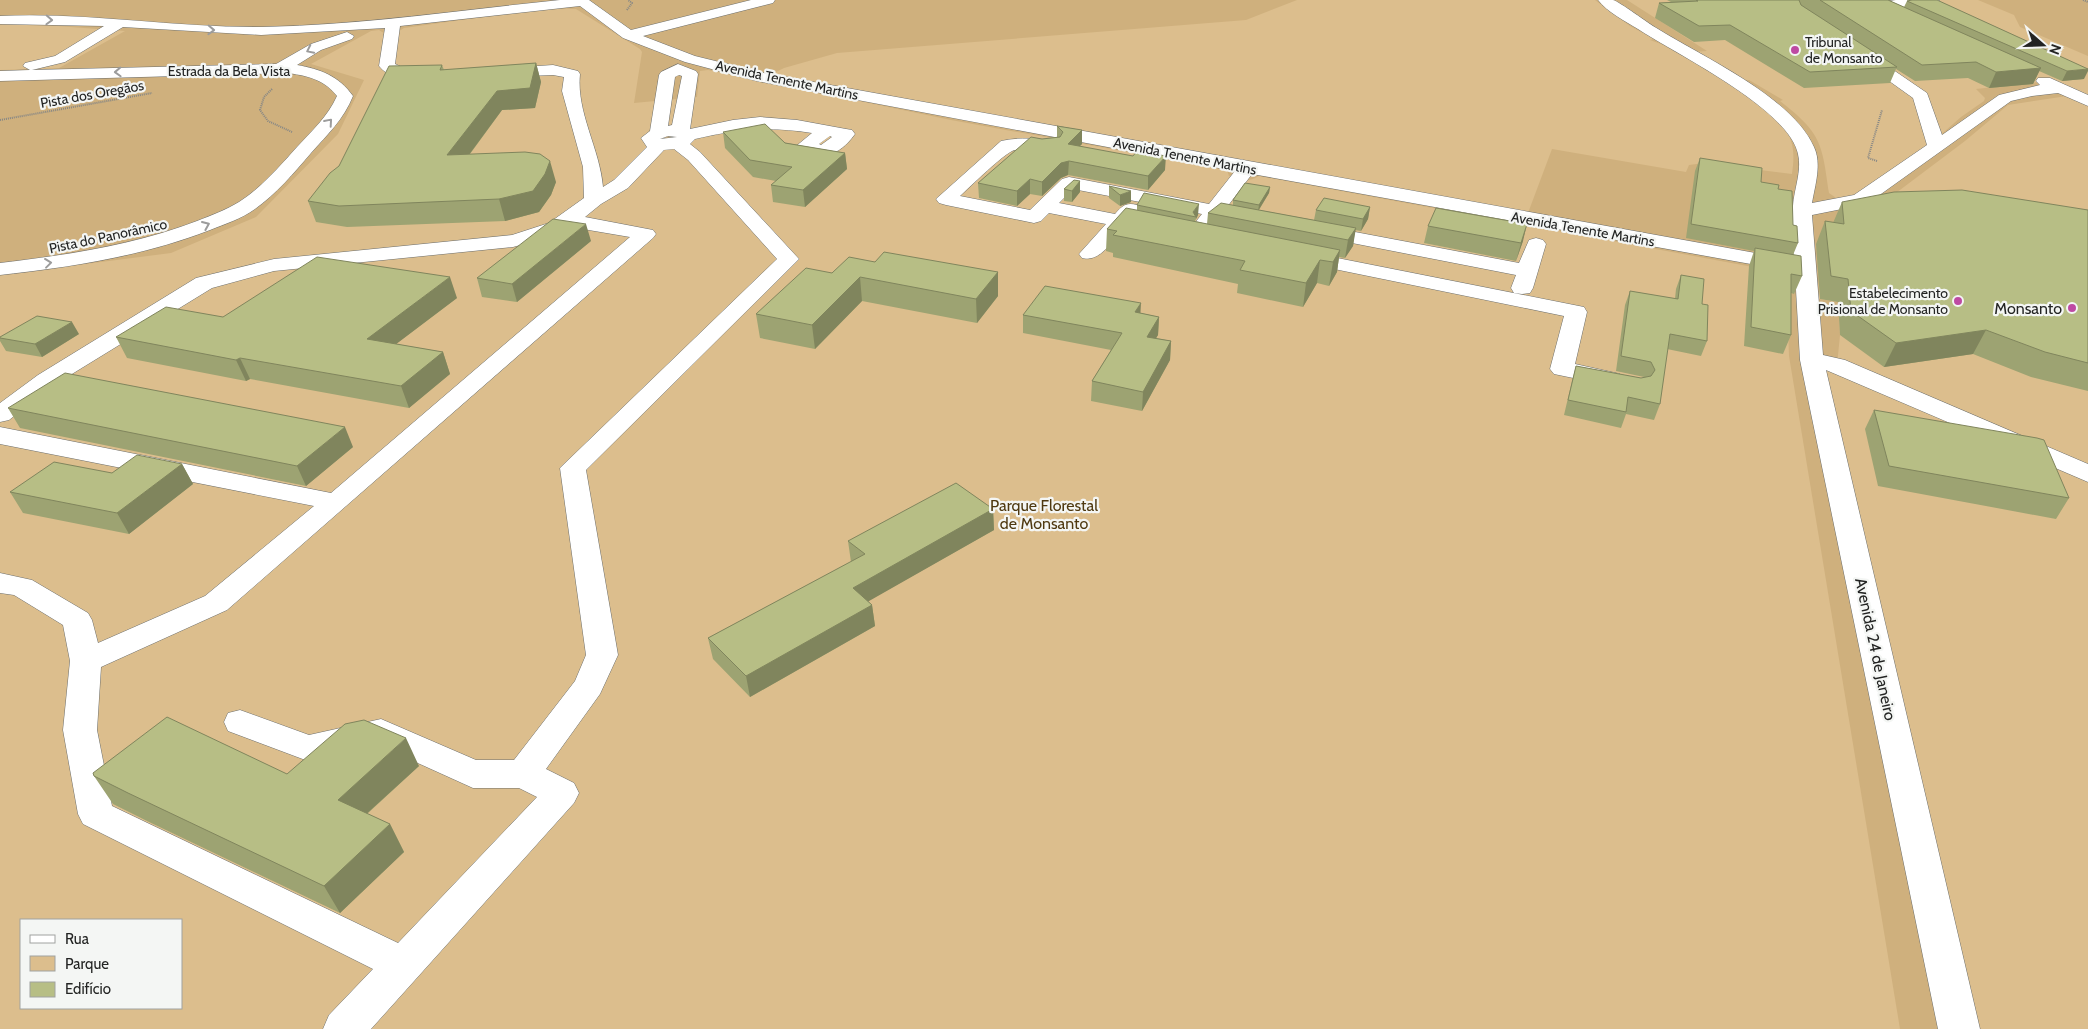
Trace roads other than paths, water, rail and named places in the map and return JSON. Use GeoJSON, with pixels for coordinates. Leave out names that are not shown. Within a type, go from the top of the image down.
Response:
{"type":"FeatureCollection","features":[{"type":"Feature","properties":{"kind":"street"},"geometry":{"type":"LineString","coordinates":[[628,35],[768,0]]}},
{"type":"Feature","properties":{"kind":"street","name":"Avenida 24 de Janeiro"},"geometry":{"type":"LineString","coordinates":[[1605,0],[1640,27],[1769,104],[1784,118],[1806,147],[1808,177],[1802,210],[1812,360],[1959,1029]]}},
{"type":"Feature","properties":{"kind":"street"},"geometry":{"type":"LineString","coordinates":[[1873,3],[1933,0]]}},
{"type":"Feature","properties":{"kind":"street"},"geometry":{"type":"LineString","coordinates":[[0,20],[243,31],[393,24],[581,1]]}},
{"type":"Feature","properties":{"kind":"street","name":"Avenida Tenente Martins"},"geometry":{"type":"LineString","coordinates":[[581,1],[628,35],[684,64],[1247,168],[1805,268]]}},
{"type":"Feature","properties":{"kind":"street"},"geometry":{"type":"LineString","coordinates":[[1873,3],[1907,18]]}},
{"type":"Feature","properties":{"kind":"street"},"geometry":{"type":"LineString","coordinates":[[0,67],[24,67],[52,62],[118,24]]}},
{"type":"Feature","properties":{"kind":"street"},"geometry":{"type":"LineString","coordinates":[[393,24],[387,66],[405,75],[438,78]]}},
{"type":"Feature","properties":{"kind":"street"},"geometry":{"type":"LineString","coordinates":[[280,68],[316,47],[369,26]]}},
{"type":"Feature","properties":{"kind":"street"},"geometry":{"type":"LineString","coordinates":[[66,40],[88,40]]}},
{"type":"Feature","properties":{"kind":"street"},"geometry":{"type":"LineString","coordinates":[[1851,47],[1921,96],[1936,146]]}},
{"type":"Feature","properties":{"kind":"street"},"geometry":{"type":"LineString","coordinates":[[0,431],[46,380],[204,283],[274,265],[512,241],[546,232],[570,221],[594,200],[621,184],[672,138],[687,98],[690,74],[684,64],[667,75],[672,138],[694,156],[789,259],[573,468],[602,655],[589,686],[523,774]]}},
{"type":"Feature","properties":{"kind":"street","name":"Estrada da Bela Vista"},"geometry":{"type":"LineString","coordinates":[[0,76],[280,68],[323,75],[338,86],[345,96],[339,111],[318,135],[252,202],[182,235],[116,252],[54,263],[0,268]]}},
{"type":"Feature","properties":{"kind":"street"},"geometry":{"type":"LineString","coordinates":[[484,74],[553,70],[572,74],[570,91],[592,167],[594,200]]}},
{"type":"Feature","properties":{"kind":"street"},"geometry":{"type":"LineString","coordinates":[[2034,76],[2088,101]]}},
{"type":"Feature","properties":{"kind":"street"},"geometry":{"type":"LineString","coordinates":[[1802,210],[1860,200],[2006,98],[2031,91],[2061,88]]}},
{"type":"Feature","properties":{"kind":"street"},"geometry":{"type":"LineString","coordinates":[[672,138],[757,122],[826,131]]}},
{"type":"Feature","properties":{"kind":"street"},"geometry":{"type":"LineString","coordinates":[[1130,160],[1036,143],[1007,145],[946,199],[1034,217],[1069,183],[1263,220]]}},
{"type":"Feature","properties":{"kind":"street"},"geometry":{"type":"LineString","coordinates":[[1045,206],[1190,235],[1214,211],[1247,168]]}},
{"type":"Feature","properties":{"kind":"street"},"geometry":{"type":"LineString","coordinates":[[1090,254],[1141,197]]}},
{"type":"Feature","properties":{"kind":"street"},"geometry":{"type":"LineString","coordinates":[[86,661],[216,603],[336,502],[646,234],[570,221]]}},
{"type":"Feature","properties":{"kind":"street"},"geometry":{"type":"LineString","coordinates":[[1301,228],[1527,271]]}},
{"type":"Feature","properties":{"kind":"street"},"geometry":{"type":"LineString","coordinates":[[1354,268],[1369,240]]}},
{"type":"Feature","properties":{"kind":"street"},"geometry":{"type":"LineString","coordinates":[[1518,300],[1536,244]]}},
{"type":"Feature","properties":{"kind":"street"},"geometry":{"type":"LineString","coordinates":[[1279,253],[1576,312],[1562,369],[1626,382]]}},
{"type":"Feature","properties":{"kind":"street"},"geometry":{"type":"LineString","coordinates":[[1812,360],[1837,365],[2088,474]]}},
{"type":"Feature","properties":{"kind":"street"},"geometry":{"type":"LineString","coordinates":[[0,431],[336,502]]}},
{"type":"Feature","properties":{"kind":"street"},"geometry":{"type":"LineString","coordinates":[[0,582],[22,587],[77,620],[86,661],[80,730],[96,814],[404,965]]}},
{"type":"Feature","properties":{"kind":"street"},"geometry":{"type":"LineString","coordinates":[[240,722],[308,748],[381,732],[473,774],[523,774],[562,793],[344,1029]]}},
{"type":"Feature","properties":{"kind":"place","name":"Tribunal de Monsanto"},"geometry":{"type":"Point","coordinates":[1795,50]}},
{"type":"Feature","properties":{"kind":"place","name":"Estabelecimento Prisional de Monsanto"},"geometry":{"type":"Point","coordinates":[1958,301]}},
{"type":"Feature","properties":{"kind":"place","name":"Monsanto"},"geometry":{"type":"Point","coordinates":[2072,308]}},
{"type":"Feature","properties":{"kind":"park label","name":"Parque Florestal de Monsanto"},"geometry":{"type":"Point","coordinates":[1044,514]}}]}
